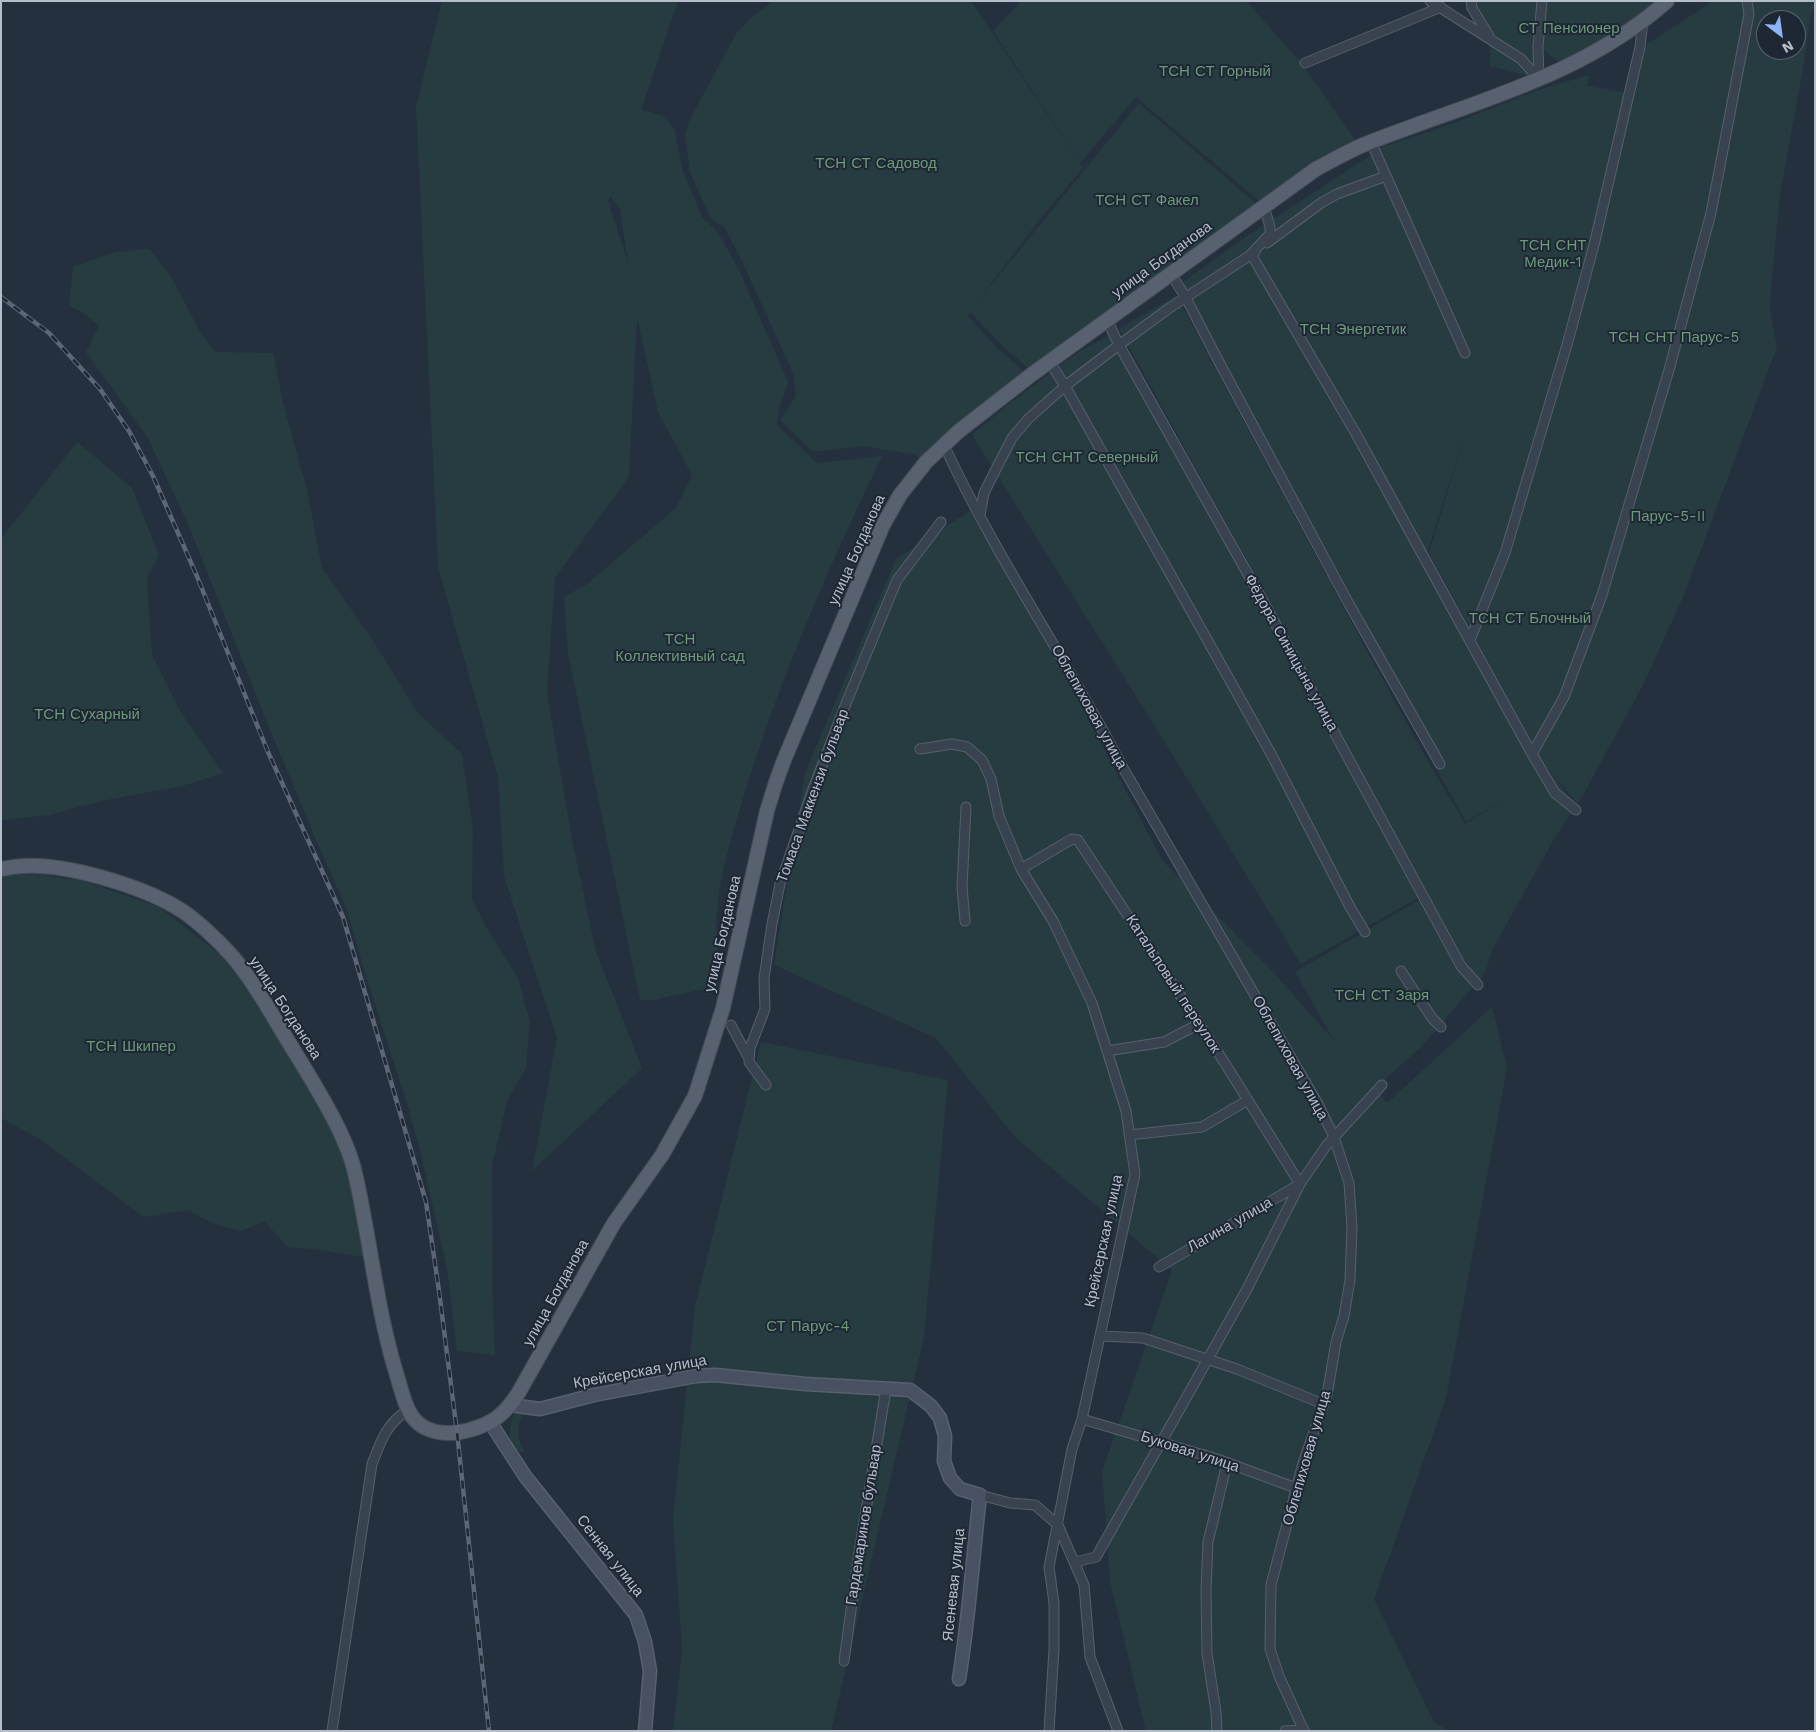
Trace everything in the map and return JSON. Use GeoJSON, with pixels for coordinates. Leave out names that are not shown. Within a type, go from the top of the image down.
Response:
{"type":"FeatureCollection","features":[{"type":"Feature","properties":{"kind":"main road","name":"улица Богданова"},"geometry":{"type":"LineString","coordinates":[[1,869],[25,866],[63,869],[98,877],[152,895],[178,908],[233,958],[259,994],[312,1081],[345,1143],[355,1171],[378,1299],[389,1348],[408,1410],[420,1425],[434,1432],[470,1430],[490,1422],[510,1405],[614,1223],[662,1155],[695,1096],[723,1008],[767,811],[784,760],[883,525],[900,495],[926,462],[959,431],[1049,361],[1316,169],[1371,142],[1539,80],[1604,48],[1667,1]]}},
{"type":"Feature","properties":{"kind":"street"},"geometry":{"type":"LineString","coordinates":[[1430,1],[1521,59],[1539,80]]}},
{"type":"Feature","properties":{"kind":"street"},"geometry":{"type":"LineString","coordinates":[[1471,1],[1472,8],[1490,38]]}},
{"type":"Feature","properties":{"kind":"street"},"geometry":{"type":"LineString","coordinates":[[1539,80],[1538,47],[1542,1]]}},
{"type":"Feature","properties":{"kind":"street"},"geometry":{"type":"LineString","coordinates":[[1532,754],[1564,697],[1602,594],[1669,370],[1711,212],[1749,14],[1747,1]]}},
{"type":"Feature","properties":{"kind":"street"},"geometry":{"type":"LineString","coordinates":[[1305,63],[1440,7]]}},
{"type":"Feature","properties":{"kind":"street"},"geometry":{"type":"LineString","coordinates":[[1470,640],[1505,553],[1567,345],[1595,241],[1640,47],[1643,20]]}},
{"type":"Feature","properties":{"kind":"street"},"geometry":{"type":"LineString","coordinates":[[1371,142],[1465,353]]}},
{"type":"Feature","properties":{"kind":"street"},"geometry":{"type":"LineString","coordinates":[[980,515],[984,492],[1012,438],[1028,419],[1066,386],[1186,298],[1321,204],[1338,194],[1386,176]]}},
{"type":"Feature","properties":{"kind":"street"},"geometry":{"type":"LineString","coordinates":[[1251,254],[1270,234],[1270,226],[1264,206]]}},
{"type":"Feature","properties":{"kind":"street"},"geometry":{"type":"LineString","coordinates":[[1251,254],[1355,432],[1554,792],[1576,810]]}},
{"type":"Feature","properties":{"kind":"street"},"geometry":{"type":"LineString","coordinates":[[1171,274],[1186,298],[1349,604],[1440,764]]}},
{"type":"Feature","properties":{"kind":"street","name":"Фёдора Синицына улица"},"geometry":{"type":"LineString","coordinates":[[1107,320],[1119,346],[1263,601],[1461,966],[1478,985]]}},
{"type":"Feature","properties":{"kind":"street"},"geometry":{"type":"LineString","coordinates":[[1049,361],[1066,386],[1270,752],[1350,907],[1365,932]]}},
{"type":"Feature","properties":{"kind":"street","name":"Облепиховая улица"},"geometry":{"type":"LineString","coordinates":[[944,445],[960,479],[1095,714],[1122,766],[1231,953],[1271,1026],[1303,1078],[1334,1137],[1349,1182],[1352,1228],[1350,1280],[1344,1316],[1336,1342],[1327,1395],[1303,1463],[1271,1585],[1270,1649],[1279,1676],[1304,1730]]}},
{"type":"Feature","properties":{"kind":"street","name":"Томаса Маккензи бульвар"},"geometry":{"type":"LineString","coordinates":[[750,1062],[750,1048],[765,1009],[764,978],[780,884],[813,789],[897,580],[941,522]]}},
{"type":"Feature","properties":{"kind":"street","name":"Крейсерская улица"},"geometry":{"type":"LineString","coordinates":[[920,749],[952,744],[968,747],[982,760],[991,779],[999,816],[1021,869],[1053,921],[1092,1003],[1126,1110],[1135,1174],[1101,1336],[1062,1494],[1050,1567],[1054,1613],[1050,1731]]}},
{"type":"Feature","properties":{"kind":"street"},"geometry":{"type":"LineString","coordinates":[[965,921],[962,887],[966,807]]}},
{"type":"Feature","properties":{"kind":"street","name":"Катальповый переулок"},"geometry":{"type":"LineString","coordinates":[[1021,869],[1072,839],[1078,840],[1199,1024],[1300,1184]]}},
{"type":"Feature","properties":{"kind":"street"},"geometry":{"type":"LineString","coordinates":[[1401,971],[1432,1018],[1441,1027]]}},
{"type":"Feature","properties":{"kind":"street"},"geometry":{"type":"LineString","coordinates":[[1107,1051],[1164,1042],[1199,1024]]}},
{"type":"Feature","properties":{"kind":"street"},"geometry":{"type":"LineString","coordinates":[[731,1025],[750,1062],[766,1085]]}},
{"type":"Feature","properties":{"kind":"street"},"geometry":{"type":"LineString","coordinates":[[1075,1562],[1096,1557],[1247,1289],[1300,1184],[1334,1137],[1382,1085]]}},
{"type":"Feature","properties":{"kind":"street"},"geometry":{"type":"LineString","coordinates":[[1129,1135],[1202,1127],[1248,1100]]}},
{"type":"Feature","properties":{"kind":"street","name":"Лагина улица"},"geometry":{"type":"LineString","coordinates":[[1159,1267],[1300,1184]]}},
{"type":"Feature","properties":{"kind":"street"},"geometry":{"type":"LineString","coordinates":[[1101,1336],[1143,1338],[1208,1359],[1323,1404]]}},
{"type":"Feature","properties":{"kind":"street","name":"Крейсерская улица"},"geometry":{"type":"LineString","coordinates":[[510,1405],[540,1409],[594,1395],[696,1376],[715,1375],[910,1390],[931,1406],[940,1418],[945,1436],[944,1460],[950,1478],[960,1489],[1010,1503],[1035,1504],[1058,1524]]}},
{"type":"Feature","properties":{"kind":"street","name":"Гардемаринов бульвар"},"geometry":{"type":"LineString","coordinates":[[844,1661],[859,1552],[886,1389]]}},
{"type":"Feature","properties":{"kind":"street"},"geometry":{"type":"LineString","coordinates":[[332,1731],[372,1464],[387,1428],[408,1410]]}},
{"type":"Feature","properties":{"kind":"street","name":"Буковая улица"},"geometry":{"type":"LineString","coordinates":[[1082,1419],[1162,1442],[1296,1488]]}},
{"type":"Feature","properties":{"kind":"street","name":"Сенная улица"},"geometry":{"type":"LineString","coordinates":[[490,1422],[525,1476],[636,1615],[645,1642],[650,1671],[645,1731]]}},
{"type":"Feature","properties":{"kind":"street"},"geometry":{"type":"LineString","coordinates":[[1217,1731],[1207,1653],[1206,1590],[1208,1542],[1227,1463]]}},
{"type":"Feature","properties":{"kind":"street","name":"Ясеневая улица"},"geometry":{"type":"LineString","coordinates":[[959,1679],[967,1630],[971,1572],[980,1495]]}},
{"type":"Feature","properties":{"kind":"street"},"geometry":{"type":"LineString","coordinates":[[1058,1524],[1084,1585],[1090,1657],[1118,1731]]}},
{"type":"Feature","properties":{"kind":"street"},"geometry":{"type":"LineString","coordinates":[[1285,1731],[1304,1730]]}},
{"type":"Feature","properties":{"kind":"green space","name":"ТСН Коллективный сад"},"geometry":{"type":"Polygon","coordinates":[[[442,1],[678,1],[641,110],[663,116],[675,130],[682,169],[702,217],[718,232],[739,270],[788,382],[779,409],[777,425],[817,463],[882,456],[809,616],[777,698],[748,782],[721,880],[716,932],[719,986],[652,1000],[640,1000],[568,653],[564,597],[587,584],[676,508],[692,475],[658,412],[637,317],[629,477],[555,578],[547,693],[572,840],[596,952],[642,1068],[532,1171],[557,1038],[504,876],[498,777],[438,567],[416,107],[442,1]],[[610,196],[608,201],[628,263],[620,209],[610,196]]]}},
{"type":"Feature","properties":{"kind":"green space","name":"ТСН СТ Садовод"},"geometry":{"type":"Polygon","coordinates":[[[773,1],[971,1],[1083,168],[1040,219],[974,306],[1139,103],[1258,205],[1030,370],[970,312],[968,316],[998,349],[1027,374],[925,459],[911,454],[863,446],[813,452],[780,420],[796,396],[793,373],[725,228],[711,219],[690,172],[685,136],[689,121],[736,34],[752,17],[773,1]]]}},
{"type":"Feature","properties":{"kind":"green space","name":"ТСН СТ Горный"},"geometry":{"type":"Polygon","coordinates":[[[1021,1],[1246,1],[1303,65],[1357,143],[1311,167],[1259,201],[1136,97],[1080,163],[993,31],[1021,1]]]}},
{"type":"Feature","properties":{"kind":"green space"},"geometry":{"type":"Polygon","coordinates":[[[1472,1],[1541,1],[1538,47],[1531,77],[1490,66],[1490,37],[1472,1]]]}},
{"type":"Feature","properties":{"kind":"green space","name":"СТ Пенсионер"},"geometry":{"type":"Polygon","coordinates":[[[1542,1],[1657,1],[1598,47],[1561,64],[1539,46],[1542,1]]]}},
{"type":"Feature","properties":{"kind":"green space"},"geometry":{"type":"Polygon","coordinates":[[[1713,1],[1815,1],[1810,19],[1806,48],[1806,10],[1756,10],[1756,60],[1804,60],[1780,195],[1771,288],[1770,310],[1777,347],[1683,597],[1644,683],[1578,804],[1540,760],[1576,805],[1554,839],[1493,948],[1485,973],[1420,1048],[1382,1082],[1373,1086],[1387,1103],[1492,1007],[1507,1068],[1446,1398],[1374,1599],[1434,1722],[1448,1731],[1146,1731],[1110,1581],[1102,1472],[1172,1270],[1014,1136],[936,1038],[774,965],[805,773],[896,559],[970,511],[1081,705],[1162,860],[1275,974],[1335,1042],[1295,972],[1426,896],[1267,597],[1119,329],[1176,295],[1368,653],[1465,824],[1514,793],[1466,822],[1340,595],[1175,288],[1235,244],[1383,147],[1455,123],[1538,90],[1589,75],[1587,86],[1628,93],[1643,47],[1713,1]],[[1469,422],[1427,553],[1533,749],[1534,746],[1429,553],[1469,422]]]}},
{"type":"Feature","properties":{"kind":"green space"},"geometry":{"type":"Polygon","coordinates":[[[149,249],[172,278],[199,330],[215,352],[273,353],[283,403],[307,490],[322,568],[372,639],[417,712],[462,754],[473,830],[472,898],[485,925],[518,978],[530,1022],[526,1068],[507,1101],[492,1166],[495,1355],[457,1351],[447,1269],[419,1146],[347,910],[266,720],[191,531],[148,438],[86,352],[99,326],[84,313],[69,306],[73,267],[115,252],[149,249]]]}},
{"type":"Feature","properties":{"kind":"green space","name":"ТСН СНТ Северный"},"geometry":{"type":"Polygon","coordinates":[[[1116,332],[1419,897],[1301,964],[1161,736],[972,435],[1010,403],[1080,351],[1116,332]]]}},
{"type":"Feature","properties":{"kind":"green space","name":"ТСН Сухарный"},"geometry":{"type":"Polygon","coordinates":[[[77,442],[132,488],[159,555],[147,578],[152,655],[180,711],[223,773],[182,786],[101,801],[49,815],[1,820],[1,539],[77,442]]]}},
{"type":"Feature","properties":{"kind":"green space","name":"ТСН Шкипер"},"geometry":{"type":"Polygon","coordinates":[[[23,872],[84,881],[159,907],[228,961],[309,1086],[350,1170],[364,1257],[288,1247],[265,1222],[240,1231],[212,1223],[188,1210],[143,1217],[41,1140],[1,1118],[1,875],[23,872]]]}},
{"type":"Feature","properties":{"kind":"green space","name":"СТ Парус-4"},"geometry":{"type":"Polygon","coordinates":[[[761,1042],[948,1080],[924,1337],[831,1731],[673,1731],[682,1650],[673,1518],[695,1307],[761,1042]]]}},
{"type":"Feature","properties":{"kind":"green space"},"geometry":{"type":"Polygon","coordinates":[[[518,1410],[524,1413],[518,1432],[523,1453],[513,1445],[510,1434],[514,1415],[518,1410]]]}},
{"type":"Feature","properties":{"kind":"railway"},"geometry":{"type":"LineString","coordinates":[[1,297],[49,333],[100,389],[129,431],[153,476],[196,574],[268,752],[343,917],[426,1202],[457,1432],[489,1731]]}},
{"type":"Feature","properties":{"kind":"park label","name":"ТСН СТ Факел"},"geometry":{"type":"Point","coordinates":[1147,201]}},
{"type":"Feature","properties":{"kind":"park label","name":"ТСН СНТ Медик-1"},"geometry":{"type":"Point","coordinates":[1553,254]}},
{"type":"Feature","properties":{"kind":"park label","name":"ТСН Энергетик"},"geometry":{"type":"Point","coordinates":[1353,330]}},
{"type":"Feature","properties":{"kind":"park label","name":"ТСН СНТ Парус-5"},"geometry":{"type":"Point","coordinates":[1674,338]}},
{"type":"Feature","properties":{"kind":"park label","name":"Парус-5-II"},"geometry":{"type":"Point","coordinates":[1668,517]}},
{"type":"Feature","properties":{"kind":"park label","name":"ТСН СТ Блочный"},"geometry":{"type":"Point","coordinates":[1530,619]}},
{"type":"Feature","properties":{"kind":"park label","name":"ТСН СТ Заря"},"geometry":{"type":"Point","coordinates":[1382,996]}}]}
